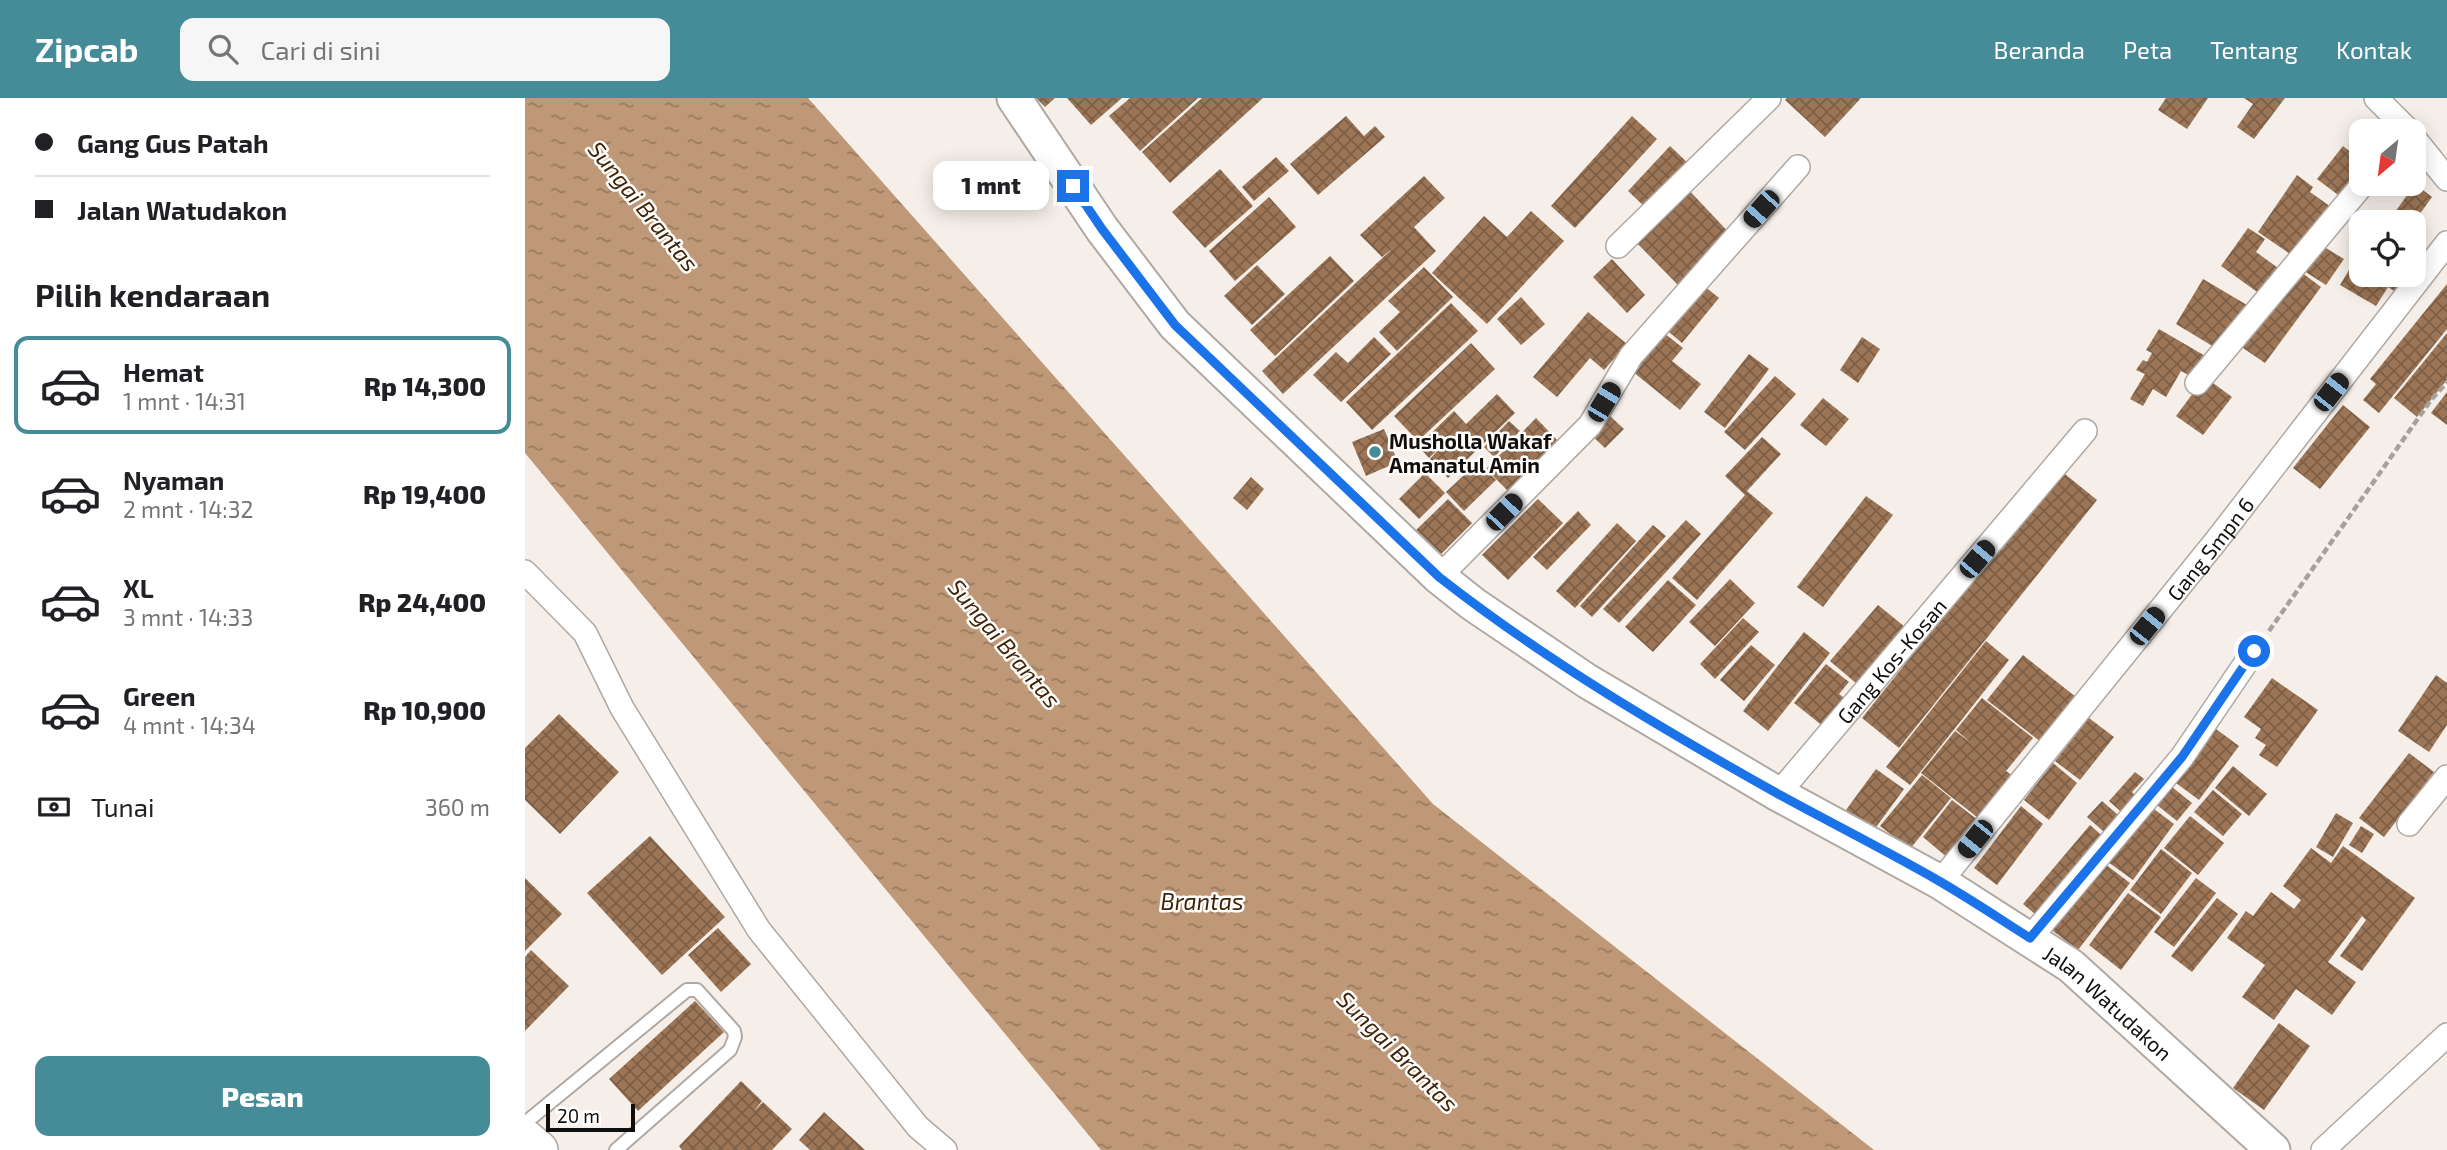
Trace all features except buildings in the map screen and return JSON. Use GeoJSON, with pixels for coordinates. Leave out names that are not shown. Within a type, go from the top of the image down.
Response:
{"type":"FeatureCollection","features":[{"type":"Feature","properties":{"kind":"main road","name":"Jalan Watudakon"},"geometry":{"type":"LineString","coordinates":[[1014,98],[1102,229],[1175,325],[1439,577],[1473,604],[1587,681],[1778,794],[1940,882],[2071,966],[2273,1150]]}},
{"type":"Feature","properties":{"kind":"main road"},"geometry":{"type":"LineString","coordinates":[[525,1138],[539,1150]]}},
{"type":"Feature","properties":{"kind":"street"},"geometry":{"type":"LineString","coordinates":[[1618,246],[1769,98]]}},
{"type":"Feature","properties":{"kind":"street"},"geometry":{"type":"LineString","coordinates":[[2376,98],[2396,119]]}},
{"type":"Feature","properties":{"kind":"street"},"geometry":{"type":"LineString","coordinates":[[2426,153],[2447,179]]}},
{"type":"Feature","properties":{"kind":"street"},"geometry":{"type":"LineString","coordinates":[[1439,577],[1590,425],[1631,356],[1798,167]]}},
{"type":"Feature","properties":{"kind":"street"},"geometry":{"type":"LineString","coordinates":[[2197,383],[2353,196]]}},
{"type":"Feature","properties":{"kind":"street","name":"Gang Smpn 6"},"geometry":{"type":"LineString","coordinates":[[1940,882],[2216,541],[2447,243]]}},
{"type":"Feature","properties":{"kind":"street","name":"Gang Kos-Kosan"},"geometry":{"type":"LineString","coordinates":[[1778,794],[2085,430]]}},
{"type":"Feature","properties":{"kind":"street"},"geometry":{"type":"LineString","coordinates":[[525,572],[585,633],[622,708],[759,930],[918,1128],[945,1150]]}},
{"type":"Feature","properties":{"kind":"street"},"geometry":{"type":"LineString","coordinates":[[2030,938],[2182,757],[2254,651]]}},
{"type":"Feature","properties":{"kind":"street"},"geometry":{"type":"LineString","coordinates":[[2409,824],[2447,777]]}},
{"type":"Feature","properties":{"kind":"street"},"geometry":{"type":"LineString","coordinates":[[2323,1150],[2447,1035]]}},
{"type":"Feature","properties":{"kind":"lane"},"geometry":{"type":"LineString","coordinates":[[525,1123],[687,990],[697,990],[734,1031],[734,1044],[616,1150]]}},
{"type":"Feature","properties":{"kind":"path"},"geometry":{"type":"LineString","coordinates":[[2254,651],[2431,400],[2447,382]]}},
{"type":"Feature","properties":{"kind":"water","name":"Brantas"},"geometry":{"type":"Polygon","coordinates":[[[525,98],[808,98],[1433,804],[1874,1150],[1101,1150],[525,453],[525,98]]]}},
{"type":"Feature","properties":{"kind":"place","name":"Musholla Wakaf Amanatul Amin"},"geometry":{"type":"Point","coordinates":[1375,452]}},
{"type":"Feature","properties":{"kind":"route"},"geometry":{"type":"LineString","coordinates":[[1073,186],[1175,325],[1439,577],[1473,604],[1587,681],[1651,720],[1778,794],[1940,882],[2030,938],[2182,757],[2254,651]]}},
{"type":"Feature","properties":{"kind":"water label","name":"Sungai Brantas"},"geometry":{"type":"Point","coordinates":[644,206]}},
{"type":"Feature","properties":{"kind":"water label","name":"Sungai Brantas"},"geometry":{"type":"Point","coordinates":[1005,643]}},
{"type":"Feature","properties":{"kind":"water label","name":"Sungai Brantas"},"geometry":{"type":"Point","coordinates":[1398,1051]}}]}
